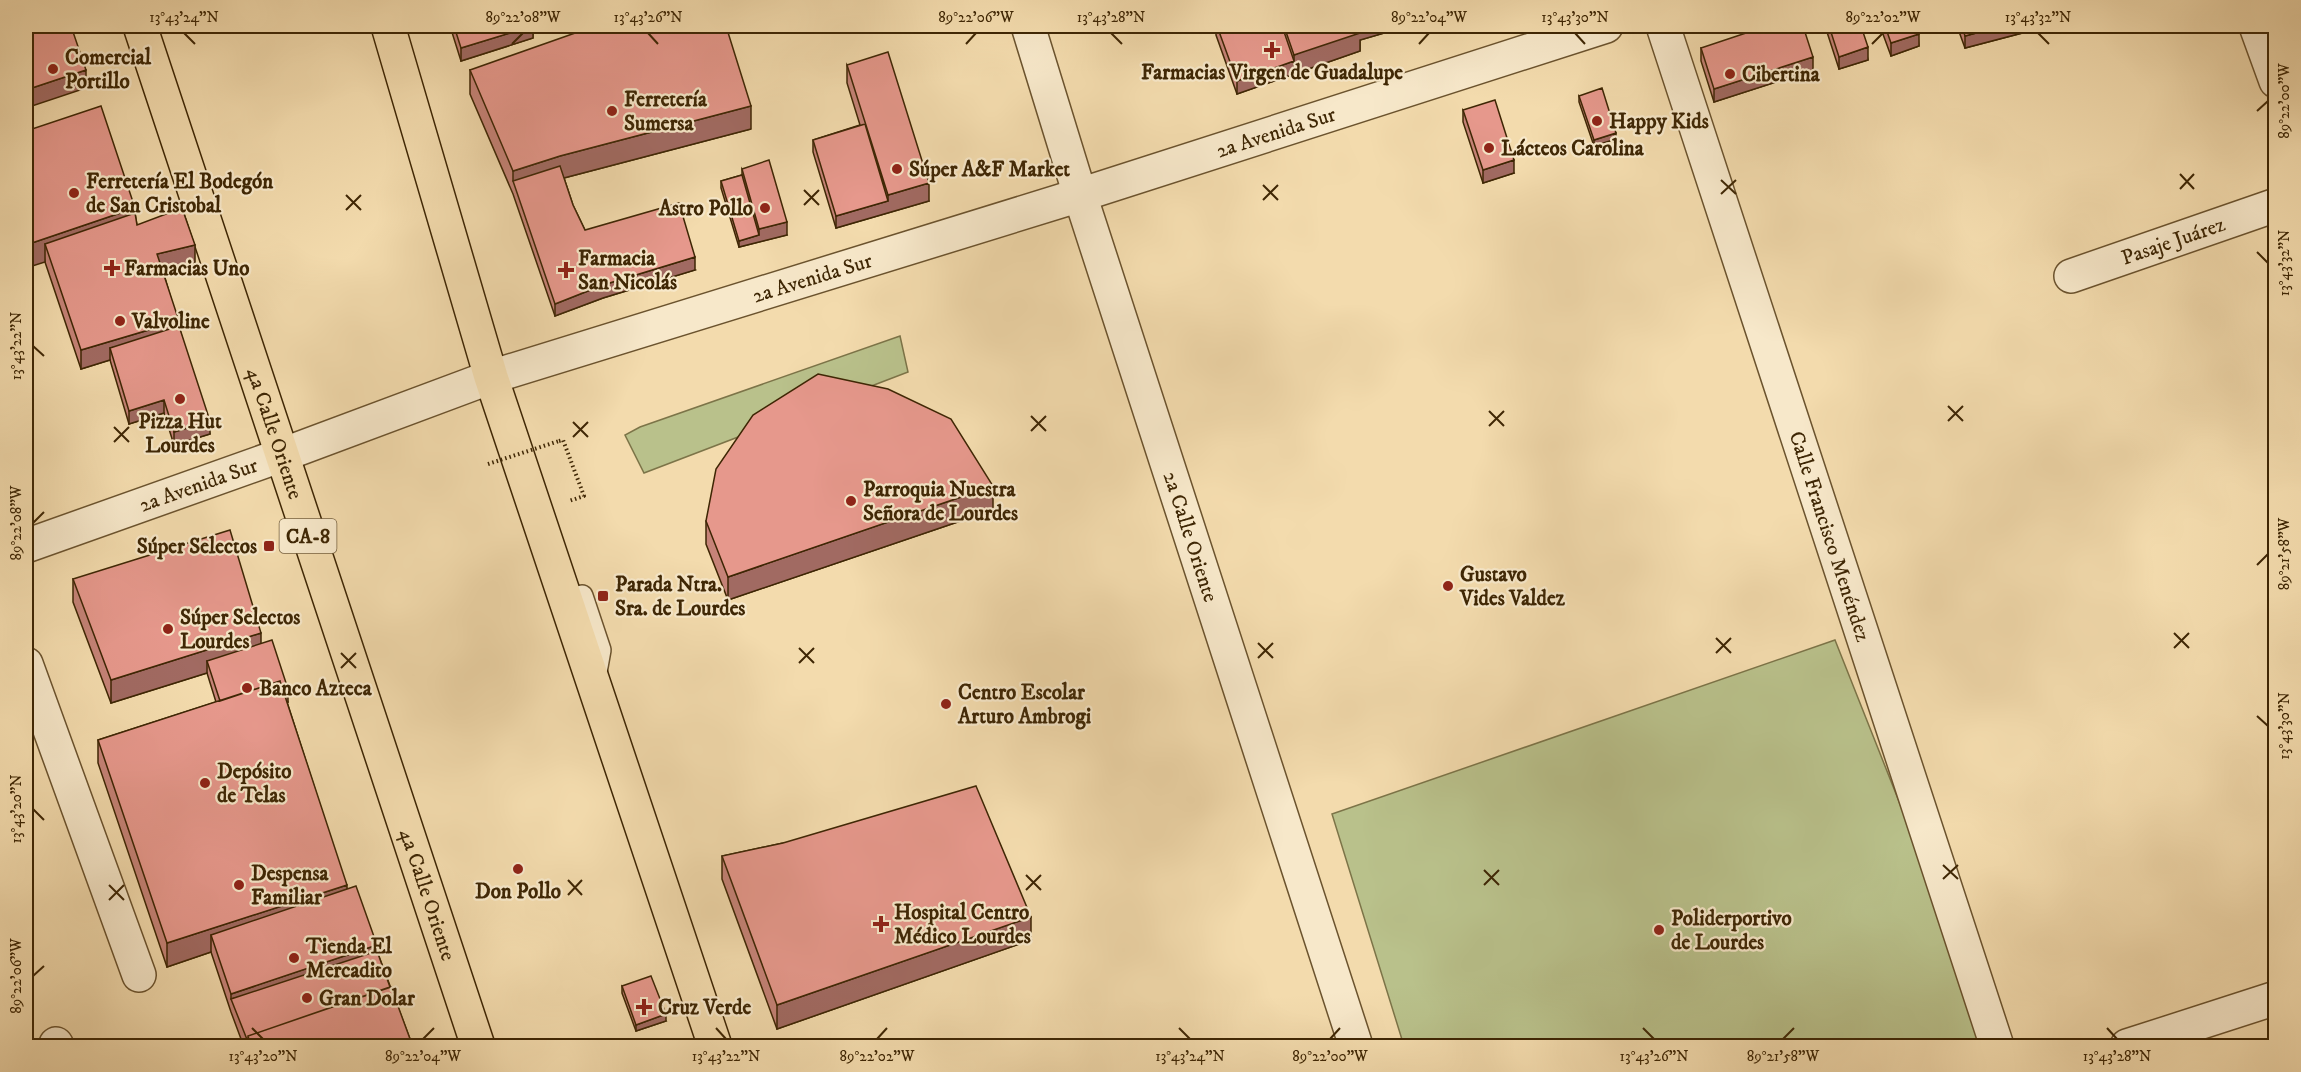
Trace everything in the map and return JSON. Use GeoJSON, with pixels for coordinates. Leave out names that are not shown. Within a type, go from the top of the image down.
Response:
{"type":"FeatureCollection","features":[{"type":"Feature","properties":{"kind":"highway","name":"4a Calle Oriente"},"geometry":{"type":"LineString","coordinates":[[140,26],[478,1047]]}},
{"type":"Feature","properties":{"kind":"highway"},"geometry":{"type":"LineString","coordinates":[[388,26],[491,377],[715,1047]]}},
{"type":"Feature","properties":{"kind":"street","name":"2a Calle Oriente"},"geometry":{"type":"LineString","coordinates":[[1028,26],[1080,195],[1356,1047]]}},
{"type":"Feature","properties":{"kind":"street","name":"2a Avenida Sur"},"geometry":{"type":"LineString","coordinates":[[26,546],[282,455],[491,377],[1080,195],[1606,26]]}},
{"type":"Feature","properties":{"kind":"street","name":"Calle Francisco Menéndez"},"geometry":{"type":"LineString","coordinates":[[1663,26],[1997,1047]]}},
{"type":"Feature","properties":{"kind":"street"},"geometry":{"type":"LineString","coordinates":[[2256,26],[2276,81]]}},
{"type":"Feature","properties":{"kind":"street","name":"Pasaje Juárez"},"geometry":{"type":"LineString","coordinates":[[2071,276],[2276,205]]}},
{"type":"Feature","properties":{"kind":"street"},"geometry":{"type":"LineString","coordinates":[[26,664],[139,975]]}},
{"type":"Feature","properties":{"kind":"street"},"geometry":{"type":"LineString","coordinates":[[2127,1047],[2276,998]]}},
{"type":"Feature","properties":{"kind":"path"},"geometry":{"type":"LineString","coordinates":[[488,464],[563,440],[584,496]]}},
{"type":"Feature","properties":{"kind":"green space"},"geometry":{"type":"Polygon","coordinates":[[[900,336],[908,372],[644,473],[625,435],[640,427],[900,336]]]}},
{"type":"Feature","properties":{"kind":"green space","name":"Poliderportivo de Lourdes"},"geometry":{"type":"Polygon","coordinates":[[[1835,640],[1996,1046],[1404,1046],[1332,814],[1835,640]]]}},
{"type":"Feature","properties":{"kind":"building","name":"Comercial Portillo"},"geometry":{"type":"Polygon","coordinates":[[[26,26],[71,26],[86,70],[26,90],[26,26]]]}},
{"type":"Feature","properties":{"kind":"building"},"geometry":{"type":"Polygon","coordinates":[[[454,26],[533,26],[461,48],[454,26]]]}},
{"type":"Feature","properties":{"kind":"building","name":"Ferretería Sumersa"},"geometry":{"type":"Polygon","coordinates":[[[595,26],[726,26],[751,106],[560,156],[513,171],[470,70],[595,26]]]}},
{"type":"Feature","properties":{"kind":"building"},"geometry":{"type":"Polygon","coordinates":[[[1217,26],[1282,26],[1294,61],[1237,81],[1217,26]]]}},
{"type":"Feature","properties":{"kind":"building"},"geometry":{"type":"Polygon","coordinates":[[[1284,26],[1357,26],[1360,33],[1294,55],[1284,26]]]}},
{"type":"Feature","properties":{"kind":"building"},"geometry":{"type":"Polygon","coordinates":[[[1767,26],[1803,26],[1813,57],[1714,89],[1701,48],[1767,26]]]}},
{"type":"Feature","properties":{"kind":"building"},"geometry":{"type":"Polygon","coordinates":[[[1829,26],[1861,26],[1868,47],[1839,57],[1829,26]]]}},
{"type":"Feature","properties":{"kind":"building"},"geometry":{"type":"Polygon","coordinates":[[[1885,26],[1917,26],[1919,34],[1891,43],[1885,26]]]}},
{"type":"Feature","properties":{"kind":"building"},"geometry":{"type":"Polygon","coordinates":[[[1962,26],[2002,26],[1965,36],[1962,26]]]}},
{"type":"Feature","properties":{"kind":"building","name":"Súper A&F Market"},"geometry":{"type":"Polygon","coordinates":[[[888,52],[929,183],[888,195],[847,65],[888,52]]]}},
{"type":"Feature","properties":{"kind":"building","name":"Happy Kids"},"geometry":{"type":"Polygon","coordinates":[[[1602,88],[1616,133],[1594,140],[1579,96],[1602,88]]]}},
{"type":"Feature","properties":{"kind":"building","name":"Lácteos Carolina"},"geometry":{"type":"Polygon","coordinates":[[[1495,100],[1514,160],[1483,170],[1463,110],[1495,100]]]}},
{"type":"Feature","properties":{"kind":"building","name":"Ferretería El Bodegón de San Cristobal"},"geometry":{"type":"Polygon","coordinates":[[[101,106],[135,208],[26,245],[26,131],[101,106]]]}},
{"type":"Feature","properties":{"kind":"building"},"geometry":{"type":"Polygon","coordinates":[[[865,124],[888,201],[836,216],[813,140],[865,124]]]}},
{"type":"Feature","properties":{"kind":"building","name":"Astro Pollo"},"geometry":{"type":"Polygon","coordinates":[[[769,160],[787,222],[759,229],[742,169],[769,160]]]}},
{"type":"Feature","properties":{"kind":"building"},"geometry":{"type":"Polygon","coordinates":[[[560,166],[573,205],[585,230],[679,203],[695,257],[603,285],[555,304],[513,181],[560,166]]]}},
{"type":"Feature","properties":{"kind":"building"},"geometry":{"type":"Polygon","coordinates":[[[742,175],[759,235],[739,241],[721,181],[742,175]]]}},
{"type":"Feature","properties":{"kind":"building"},"geometry":{"type":"Polygon","coordinates":[[[182,208],[195,245],[157,254],[179,321],[81,350],[45,244],[135,213],[137,225],[182,208]]]}},
{"type":"Feature","properties":{"kind":"building"},"geometry":{"type":"Polygon","coordinates":[[[179,326],[210,421],[174,432],[164,400],[129,411],[110,348],[179,326]]]}},
{"type":"Feature","properties":{"kind":"building","name":"Parroquia Nuestra Señora de Lourdes"},"geometry":{"type":"Polygon","coordinates":[[[818,374],[888,389],[951,419],[993,486],[728,577],[706,521],[716,469],[753,415],[818,374]]]}},
{"type":"Feature","properties":{"kind":"building","name":"Súper Selectos Lourdes"},"geometry":{"type":"Polygon","coordinates":[[[230,530],[261,633],[111,680],[73,579],[230,530]]]}},
{"type":"Feature","properties":{"kind":"building"},"geometry":{"type":"Polygon","coordinates":[[[272,640],[288,689],[283,691],[280,681],[220,701],[207,661],[272,640]]]}},
{"type":"Feature","properties":{"kind":"building"},"geometry":{"type":"Polygon","coordinates":[[[280,681],[347,885],[167,943],[98,740],[280,681]]]}},
{"type":"Feature","properties":{"kind":"building","name":"Hospital Centro Médico Lourdes"},"geometry":{"type":"Polygon","coordinates":[[[976,786],[1031,917],[777,1005],[722,856],[783,843],[976,786]]]}},
{"type":"Feature","properties":{"kind":"building","name":"Tienda El Mercadito"},"geometry":{"type":"Polygon","coordinates":[[[356,886],[377,945],[231,994],[211,935],[356,886]]]}},
{"type":"Feature","properties":{"kind":"building"},"geometry":{"type":"Polygon","coordinates":[[[377,951],[390,987],[248,1036],[248,1042],[231,999],[377,951]]]}},
{"type":"Feature","properties":{"kind":"building","name":"Cruz Verde"},"geometry":{"type":"Polygon","coordinates":[[[651,976],[666,1014],[636,1025],[622,986],[651,976]]]}},
{"type":"Feature","properties":{"kind":"building"},"geometry":{"type":"Polygon","coordinates":[[[391,987],[413,1047],[251,1047],[248,1036],[391,987]]]}},
{"type":"Feature","properties":{"kind":"place","name":"Farmacias Virgen de Guadalupe"},"geometry":{"type":"Point","coordinates":[1272,50]}},
{"type":"Feature","properties":{"kind":"place","name":"Comercial Portillo"},"geometry":{"type":"Point","coordinates":[53,69]}},
{"type":"Feature","properties":{"kind":"place","name":"Cibertina"},"geometry":{"type":"Point","coordinates":[1730,74]}},
{"type":"Feature","properties":{"kind":"place","name":"Ferretería Sumersa"},"geometry":{"type":"Point","coordinates":[612,111]}},
{"type":"Feature","properties":{"kind":"place","name":"Happy Kids"},"geometry":{"type":"Point","coordinates":[1597,121]}},
{"type":"Feature","properties":{"kind":"place","name":"Lácteos Carolina"},"geometry":{"type":"Point","coordinates":[1489,148]}},
{"type":"Feature","properties":{"kind":"place","name":"Súper A&F Market"},"geometry":{"type":"Point","coordinates":[897,169]}},
{"type":"Feature","properties":{"kind":"place","name":"Ferretería El Bodegón de San Cristobal"},"geometry":{"type":"Point","coordinates":[74,193]}},
{"type":"Feature","properties":{"kind":"place","name":"Astro Pollo"},"geometry":{"type":"Point","coordinates":[765,208]}},
{"type":"Feature","properties":{"kind":"place","name":"Farmacias Uno"},"geometry":{"type":"Point","coordinates":[112,268]}},
{"type":"Feature","properties":{"kind":"place","name":"Farmacia San Nicolás"},"geometry":{"type":"Point","coordinates":[566,270]}},
{"type":"Feature","properties":{"kind":"place","name":"Valvoline"},"geometry":{"type":"Point","coordinates":[120,321]}},
{"type":"Feature","properties":{"kind":"place","name":"Pizza Hut Lourdes"},"geometry":{"type":"Point","coordinates":[180,399]}},
{"type":"Feature","properties":{"kind":"place","name":"Parroquia Nuestra Señora de Lourdes"},"geometry":{"type":"Point","coordinates":[851,501]}},
{"type":"Feature","properties":{"kind":"place","name":"Súper Selectos"},"geometry":{"type":"Point","coordinates":[269,546]}},
{"type":"Feature","properties":{"kind":"place","name":"Gustavo Vides Valdez"},"geometry":{"type":"Point","coordinates":[1448,586]}},
{"type":"Feature","properties":{"kind":"place","name":"Parada Ntra. Sra. de Lourdes"},"geometry":{"type":"Point","coordinates":[603,596]}},
{"type":"Feature","properties":{"kind":"place","name":"Súper Selectos Lourdes"},"geometry":{"type":"Point","coordinates":[168,629]}},
{"type":"Feature","properties":{"kind":"place","name":"Banco Azteca"},"geometry":{"type":"Point","coordinates":[247,688]}},
{"type":"Feature","properties":{"kind":"place","name":"Centro Escolar Arturo Ambrogi"},"geometry":{"type":"Point","coordinates":[946,704]}},
{"type":"Feature","properties":{"kind":"place","name":"Depósito de Telas"},"geometry":{"type":"Point","coordinates":[205,783]}},
{"type":"Feature","properties":{"kind":"place","name":"Don Pollo"},"geometry":{"type":"Point","coordinates":[518,869]}},
{"type":"Feature","properties":{"kind":"place","name":"Despensa Familiar"},"geometry":{"type":"Point","coordinates":[239,885]}},
{"type":"Feature","properties":{"kind":"place","name":"Hospital Centro Médico Lourdes"},"geometry":{"type":"Point","coordinates":[881,924]}},
{"type":"Feature","properties":{"kind":"place","name":"Poliderportivo de Lourdes"},"geometry":{"type":"Point","coordinates":[1659,930]}},
{"type":"Feature","properties":{"kind":"place","name":"Tienda El Mercadito"},"geometry":{"type":"Point","coordinates":[294,958]}},
{"type":"Feature","properties":{"kind":"place","name":"Gran Dolar"},"geometry":{"type":"Point","coordinates":[307,998]}},
{"type":"Feature","properties":{"kind":"place","name":"Cruz Verde"},"geometry":{"type":"Point","coordinates":[644,1007]}}]}
